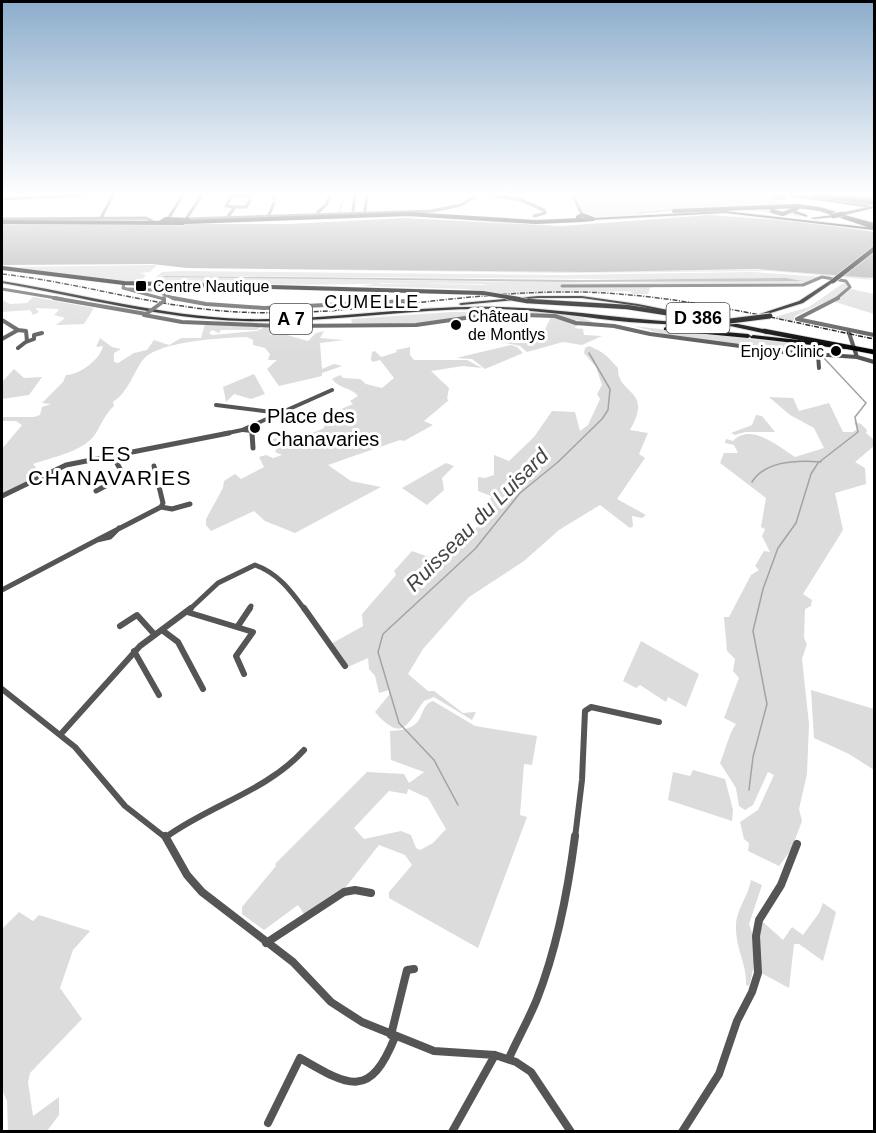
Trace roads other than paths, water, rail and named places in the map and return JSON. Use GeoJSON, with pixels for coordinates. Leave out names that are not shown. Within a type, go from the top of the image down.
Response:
{"type":"FeatureCollection","features":[{"type":"Feature","properties":{"kind":"highway","name":"A 7"},"geometry":{"type":"LineString","coordinates":[[2,281],[172,310],[227,316],[302,316],[450,306],[527,306],[639,319],[693,321],[745,317],[801,302],[836,282],[874,249]]}},
{"type":"Feature","properties":{"kind":"highway","name":"A 7"},"geometry":{"type":"LineString","coordinates":[[2,281],[168,313],[226,319],[288,320],[480,308],[545,311],[663,324],[706,324],[770,316],[805,304],[874,254]]}},
{"type":"Feature","properties":{"kind":"highway"},"geometry":{"type":"LineString","coordinates":[[450,306],[538,297],[582,297],[638,305],[768,332]]}},
{"type":"Feature","properties":{"kind":"highway"},"geometry":{"type":"LineString","coordinates":[[609,319],[645,326],[789,338],[846,347]]}},
{"type":"Feature","properties":{"kind":"main road","name":"D 386"},"geometry":{"type":"LineString","coordinates":[[2,268],[124,283],[444,290],[483,293],[527,301],[627,307],[768,332],[789,338]]}},
{"type":"Feature","properties":{"kind":"main road"},"geometry":{"type":"LineString","coordinates":[[846,347],[874,352]]}},
{"type":"Feature","properties":{"kind":"street"},"geometry":{"type":"LineString","coordinates":[[562,286],[803,285],[819,278],[831,277],[846,281],[850,287],[837,299],[797,318],[805,322],[874,335]]}},
{"type":"Feature","properties":{"kind":"street"},"geometry":{"type":"LineString","coordinates":[[124,283],[121,286],[129,290],[164,298],[164,301],[145,315]]}},
{"type":"Feature","properties":{"kind":"street"},"geometry":{"type":"LineString","coordinates":[[129,290],[142,288],[168,295],[176,300],[225,308],[281,310],[407,300]]}},
{"type":"Feature","properties":{"kind":"street"},"geometry":{"type":"LineString","coordinates":[[2,289],[191,323],[304,326],[416,325],[493,314],[561,317],[576,322],[661,335],[818,355],[857,357],[874,362]]}},
{"type":"Feature","properties":{"kind":"street"},"geometry":{"type":"LineString","coordinates":[[2,320],[18,330],[26,331],[26,342]]}},
{"type":"Feature","properties":{"kind":"street"},"geometry":{"type":"LineString","coordinates":[[2,339],[18,330]]}},
{"type":"Feature","properties":{"kind":"street"},"geometry":{"type":"LineString","coordinates":[[848,330],[857,357]]}},
{"type":"Feature","properties":{"kind":"street"},"geometry":{"type":"LineString","coordinates":[[18,348],[34,339],[34,335],[42,333]]}},
{"type":"Feature","properties":{"kind":"street"},"geometry":{"type":"LineString","coordinates":[[818,355],[819,368]]}},
{"type":"Feature","properties":{"kind":"street"},"geometry":{"type":"LineString","coordinates":[[2,496],[66,465],[158,449],[242,430],[332,390]]}},
{"type":"Feature","properties":{"kind":"street"},"geometry":{"type":"LineString","coordinates":[[216,405],[279,413]]}},
{"type":"Feature","properties":{"kind":"street"},"geometry":{"type":"LineString","coordinates":[[242,430],[252,431],[253,448]]}},
{"type":"Feature","properties":{"kind":"street"},"geometry":{"type":"LineString","coordinates":[[96,491],[124,476],[113,456]]}},
{"type":"Feature","properties":{"kind":"street"},"geometry":{"type":"LineString","coordinates":[[2,590],[97,540],[110,537],[120,528],[161,507],[164,503],[153,466]]}},
{"type":"Feature","properties":{"kind":"street"},"geometry":{"type":"LineString","coordinates":[[161,507],[172,509],[190,504]]}},
{"type":"Feature","properties":{"kind":"street"},"geometry":{"type":"LineString","coordinates":[[60,735],[134,651],[187,612],[218,583],[250,567],[261,566],[276,577],[302,605],[345,666]]}},
{"type":"Feature","properties":{"kind":"street"},"geometry":{"type":"LineString","coordinates":[[238,626],[251,606]]}},
{"type":"Feature","properties":{"kind":"street"},"geometry":{"type":"LineString","coordinates":[[187,612],[253,632],[236,656],[244,674]]}},
{"type":"Feature","properties":{"kind":"street"},"geometry":{"type":"LineString","coordinates":[[120,626],[137,615],[155,634]]}},
{"type":"Feature","properties":{"kind":"street"},"geometry":{"type":"LineString","coordinates":[[162,630],[178,642],[203,689]]}},
{"type":"Feature","properties":{"kind":"street"},"geometry":{"type":"LineString","coordinates":[[134,651],[159,695]]}},
{"type":"Feature","properties":{"kind":"street"},"geometry":{"type":"LineString","coordinates":[[2,688],[89,762],[125,806],[166,837],[194,884],[298,966],[331,1002],[393,1036],[434,1051],[509,1058],[531,1072],[571,1131]]}},
{"type":"Feature","properties":{"kind":"street"},"geometry":{"type":"LineString","coordinates":[[509,1058],[539,994],[562,918],[582,773],[585,711],[591,707],[659,722]]}},
{"type":"Feature","properties":{"kind":"street"},"geometry":{"type":"LineString","coordinates":[[166,837],[202,812],[258,784],[298,759],[304,750]]}},
{"type":"Feature","properties":{"kind":"street"},"geometry":{"type":"LineString","coordinates":[[682,1131],[718,1074],[737,1021],[753,992],[758,973],[757,926],[781,885],[797,844]]}},
{"type":"Feature","properties":{"kind":"street"},"geometry":{"type":"LineString","coordinates":[[266,943],[344,892],[355,890],[371,893]]}},
{"type":"Feature","properties":{"kind":"street"},"geometry":{"type":"LineString","coordinates":[[268,1123],[300,1058],[341,1082],[357,1083],[380,1070],[393,1036],[407,970],[414,969]]}},
{"type":"Feature","properties":{"kind":"street"},"geometry":{"type":"LineString","coordinates":[[452,1131],[495,1055]]}},
{"type":"Feature","properties":{"kind":"waterway","name":"Ruisseau du Luisard"},"geometry":{"type":"LineString","coordinates":[[458,805],[434,760],[399,723],[378,652],[383,634],[475,549],[520,493],[558,462],[602,419],[608,410],[610,389],[589,353]]}},
{"type":"Feature","properties":{"kind":"waterway"},"geometry":{"type":"LineString","coordinates":[[819,462],[858,432],[855,417],[866,403],[823,357]]}},
{"type":"Feature","properties":{"kind":"waterway"},"geometry":{"type":"LineString","coordinates":[[749,790],[753,757],[767,704],[753,631],[763,589],[778,548],[796,523],[811,474],[819,462]]}},
{"type":"Feature","properties":{"kind":"waterway"},"geometry":{"type":"LineString","coordinates":[[752,482],[765,470],[783,463],[819,462]]}},
{"type":"Feature","properties":{"kind":"railway"},"geometry":{"type":"LineString","coordinates":[[2,274],[62,283],[179,306],[239,312],[324,311],[494,295],[579,292],[616,294],[690,302],[874,339]]}},
{"type":"Feature","properties":{"kind":"place","name":"Centre Nautique"},"geometry":{"type":"Point","coordinates":[141,286]}},
{"type":"Feature","properties":{"kind":"place","name":"Château de Montlys"},"geometry":{"type":"Point","coordinates":[456,325]}},
{"type":"Feature","properties":{"kind":"place","name":"Enjoy Clinic"},"geometry":{"type":"Point","coordinates":[836,351]}},
{"type":"Feature","properties":{"kind":"place","name":"Place des Chanavaries"},"geometry":{"type":"Point","coordinates":[255,428]}},
{"type":"Feature","properties":{"kind":"district","name":"CUMELLE"},"geometry":{"type":"Point","coordinates":[372,302]}},
{"type":"Feature","properties":{"kind":"district","name":"LES CHANAVARIES"},"geometry":{"type":"Point","coordinates":[110,466]}}]}
